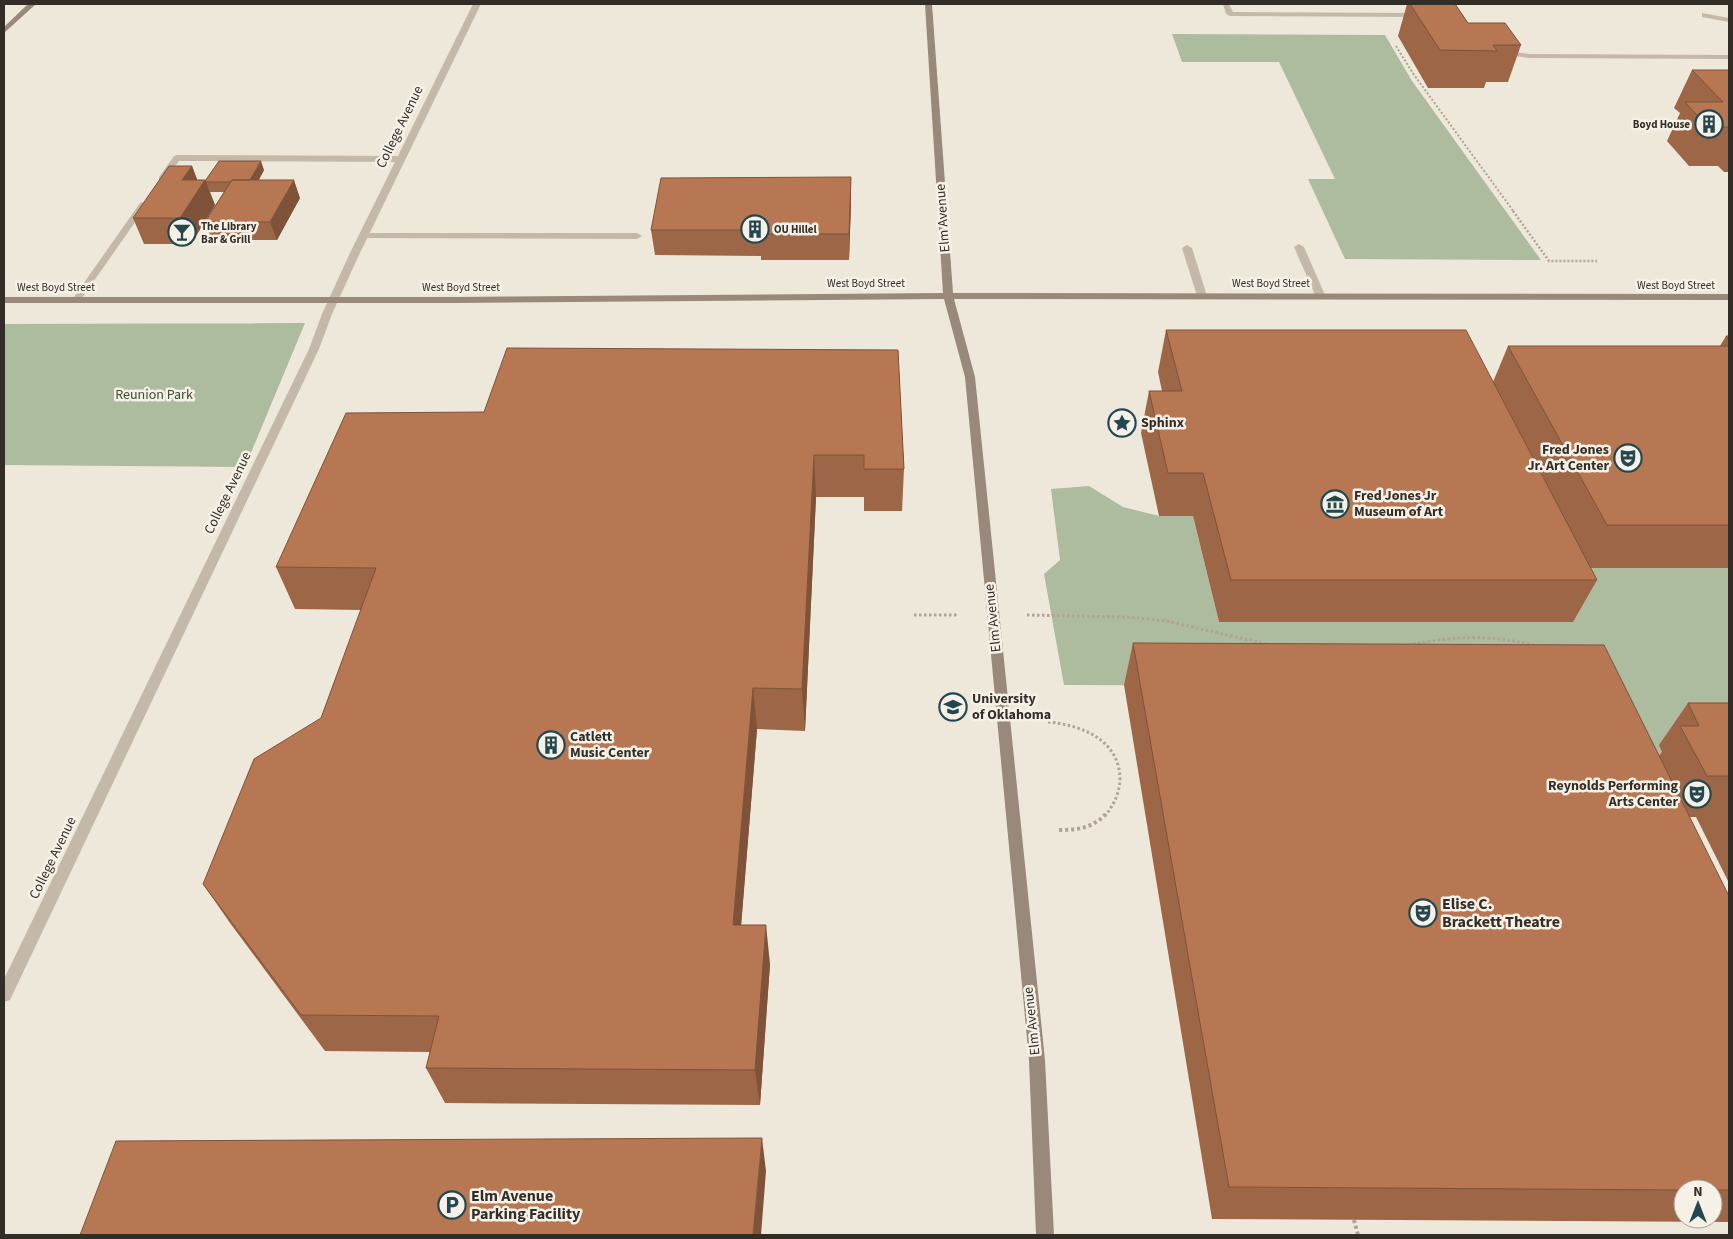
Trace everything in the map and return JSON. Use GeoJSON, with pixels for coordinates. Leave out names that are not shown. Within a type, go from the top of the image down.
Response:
{"type":"FeatureCollection","features":[{"type":"Feature","properties":{"kind":"street"},"geometry":{"type":"LineString","coordinates":[[4,31],[32,4]]}},
{"type":"Feature","properties":{"kind":"street","name":"College Avenue"},"geometry":{"type":"LineString","coordinates":[[4,995],[314,349],[363,236],[477,4]]}},
{"type":"Feature","properties":{"kind":"street","name":"Elm Avenue"},"geometry":{"type":"LineString","coordinates":[[928,4],[948,296],[970,377],[1037,1060],[1045,1235]]}},
{"type":"Feature","properties":{"kind":"street"},"geometry":{"type":"LineString","coordinates":[[1226,4],[1230,14],[1426,15]]}},
{"type":"Feature","properties":{"kind":"street"},"geometry":{"type":"LineString","coordinates":[[1729,12],[1705,15],[1729,20]]}},
{"type":"Feature","properties":{"kind":"street"},"geometry":{"type":"LineString","coordinates":[[1490,49],[1529,56],[1729,57]]}},
{"type":"Feature","properties":{"kind":"street"},"geometry":{"type":"LineString","coordinates":[[77,299],[177,158],[401,159]]}},
{"type":"Feature","properties":{"kind":"street"},"geometry":{"type":"LineString","coordinates":[[363,236],[637,236]]}},
{"type":"Feature","properties":{"kind":"street"},"geometry":{"type":"LineString","coordinates":[[1300,247],[1320,296]]}},
{"type":"Feature","properties":{"kind":"street"},"geometry":{"type":"LineString","coordinates":[[1187,248],[1202,296]]}},
{"type":"Feature","properties":{"kind":"street","name":"West Boyd Street"},"geometry":{"type":"LineString","coordinates":[[4,300],[948,296],[1729,297]]}},
{"type":"Feature","properties":{"kind":"path"},"geometry":{"type":"LineString","coordinates":[[1394,42],[1412,72],[1549,261],[1597,261]]}},
{"type":"Feature","properties":{"kind":"path"},"geometry":{"type":"LineString","coordinates":[[914,615],[1128,617],[1167,620],[1278,646]]}},
{"type":"Feature","properties":{"kind":"path"},"geometry":{"type":"LineString","coordinates":[[1406,645],[1448,636],[1472,635],[1498,636],[1546,648]]}},
{"type":"Feature","properties":{"kind":"path"},"geometry":{"type":"LineString","coordinates":[[1048,722],[1072,725],[1089,732],[1109,746],[1121,770],[1118,796],[1112,808],[1101,819],[1087,827],[1059,830]]}},
{"type":"Feature","properties":{"kind":"path"},"geometry":{"type":"LineString","coordinates":[[1354,1220],[1358,1235]]}},
{"type":"Feature","properties":{"kind":"green space"},"geometry":{"type":"Polygon","coordinates":[[[1172,34],[1385,35],[1412,81],[1541,260],[1345,259],[1308,179],[1335,179],[1279,62],[1182,62],[1172,34]]]}},
{"type":"Feature","properties":{"kind":"green space","name":"Reunion Park"},"geometry":{"type":"Polygon","coordinates":[[[305,323],[245,467],[4,465],[4,324],[305,323]]]}},
{"type":"Feature","properties":{"kind":"green space"},"geometry":{"type":"Polygon","coordinates":[[[1089,486],[1123,507],[1159,516],[1193,516],[1219,622],[1572,622],[1527,529],[1729,568],[1729,771],[1669,767],[1578,687],[1064,685],[1044,574],[1060,560],[1051,489],[1089,486]]]}},
{"type":"Feature","properties":{"kind":"building"},"geometry":{"type":"Polygon","coordinates":[[[1410,4],[1455,4],[1468,23],[1505,23],[1521,45],[1493,45],[1497,51],[1440,50],[1410,4]]]}},
{"type":"Feature","properties":{"kind":"building"},"geometry":{"type":"Polygon","coordinates":[[[1692,70],[1729,70],[1729,127],[1708,127],[1685,102],[1723,102],[1692,70]]]}},
{"type":"Feature","properties":{"kind":"building"},"geometry":{"type":"Polygon","coordinates":[[[219,161],[261,161],[250,180],[206,182],[219,161]]]}},
{"type":"Feature","properties":{"kind":"building"},"geometry":{"type":"Polygon","coordinates":[[[169,166],[192,166],[182,180],[205,180],[180,218],[133,218],[169,166]]]}},
{"type":"Feature","properties":{"kind":"building"},"geometry":{"type":"Polygon","coordinates":[[[851,177],[849,234],[760,234],[760,230],[651,230],[661,178],[851,177]]]}},
{"type":"Feature","properties":{"kind":"building"},"geometry":{"type":"Polygon","coordinates":[[[232,180],[294,180],[270,222],[205,222],[232,180]]]}},
{"type":"Feature","properties":{"kind":"building","name":"Fred Jones Jr Museum of Art"},"geometry":{"type":"Polygon","coordinates":[[[1166,330],[1466,330],[1597,580],[1231,580],[1203,473],[1168,473],[1149,391],[1182,391],[1166,330]]]}},
{"type":"Feature","properties":{"kind":"building","name":"Fred Jones Jr. Art Center"},"geometry":{"type":"Polygon","coordinates":[[[1508,346],[1729,346],[1729,525],[1607,525],[1508,346]]]}},
{"type":"Feature","properties":{"kind":"building","name":"Catlett Music Center"},"geometry":{"type":"Polygon","coordinates":[[[507,348],[898,350],[904,469],[864,469],[864,455],[814,455],[802,689],[753,688],[733,925],[766,925],[755,1070],[426,1068],[439,1016],[301,1015],[203,884],[254,759],[321,718],[376,568],[276,567],[346,413],[484,412],[507,348]]]}},
{"type":"Feature","properties":{"kind":"building","name":"Elise C. Brackett Theatre"},"geometry":{"type":"Polygon","coordinates":[[[1133,643],[1604,645],[1729,896],[1729,1190],[1723,1190],[1723,1179],[1673,1179],[1673,1190],[1229,1187],[1133,643]]]}},
{"type":"Feature","properties":{"kind":"building"},"geometry":{"type":"Polygon","coordinates":[[[1688,703],[1729,703],[1729,779],[1728,776],[1707,776],[1680,726],[1699,726],[1688,703]]]}},
{"type":"Feature","properties":{"kind":"building","name":"Elm Avenue Parking Facility"},"geometry":{"type":"Polygon","coordinates":[[[762,1138],[753,1235],[80,1235],[116,1141],[762,1138]]]}},
{"type":"Feature","properties":{"kind":"place","name":"Boyd House"},"geometry":{"type":"Point","coordinates":[1709,124]}},
{"type":"Feature","properties":{"kind":"place","name":"OU Hillel"},"geometry":{"type":"Point","coordinates":[755,229]}},
{"type":"Feature","properties":{"kind":"place","name":"The Library Bar & Grill"},"geometry":{"type":"Point","coordinates":[182,232]}},
{"type":"Feature","properties":{"kind":"place","name":"Sphinx"},"geometry":{"type":"Point","coordinates":[1122,423]}},
{"type":"Feature","properties":{"kind":"place","name":"Fred Jones Jr. Art Center"},"geometry":{"type":"Point","coordinates":[1628,458]}},
{"type":"Feature","properties":{"kind":"place","name":"Fred Jones Jr Museum of Art"},"geometry":{"type":"Point","coordinates":[1335,504]}},
{"type":"Feature","properties":{"kind":"place","name":"University of Oklahoma"},"geometry":{"type":"Point","coordinates":[953,707]}},
{"type":"Feature","properties":{"kind":"place","name":"Catlett Music Center"},"geometry":{"type":"Point","coordinates":[551,745]}},
{"type":"Feature","properties":{"kind":"place","name":"Reynolds Performing Arts Center"},"geometry":{"type":"Point","coordinates":[1697,794]}},
{"type":"Feature","properties":{"kind":"place","name":"Elise C. Brackett Theatre"},"geometry":{"type":"Point","coordinates":[1423,913]}},
{"type":"Feature","properties":{"kind":"place","name":"Elm Avenue Parking Facility"},"geometry":{"type":"Point","coordinates":[452,1205]}}]}
